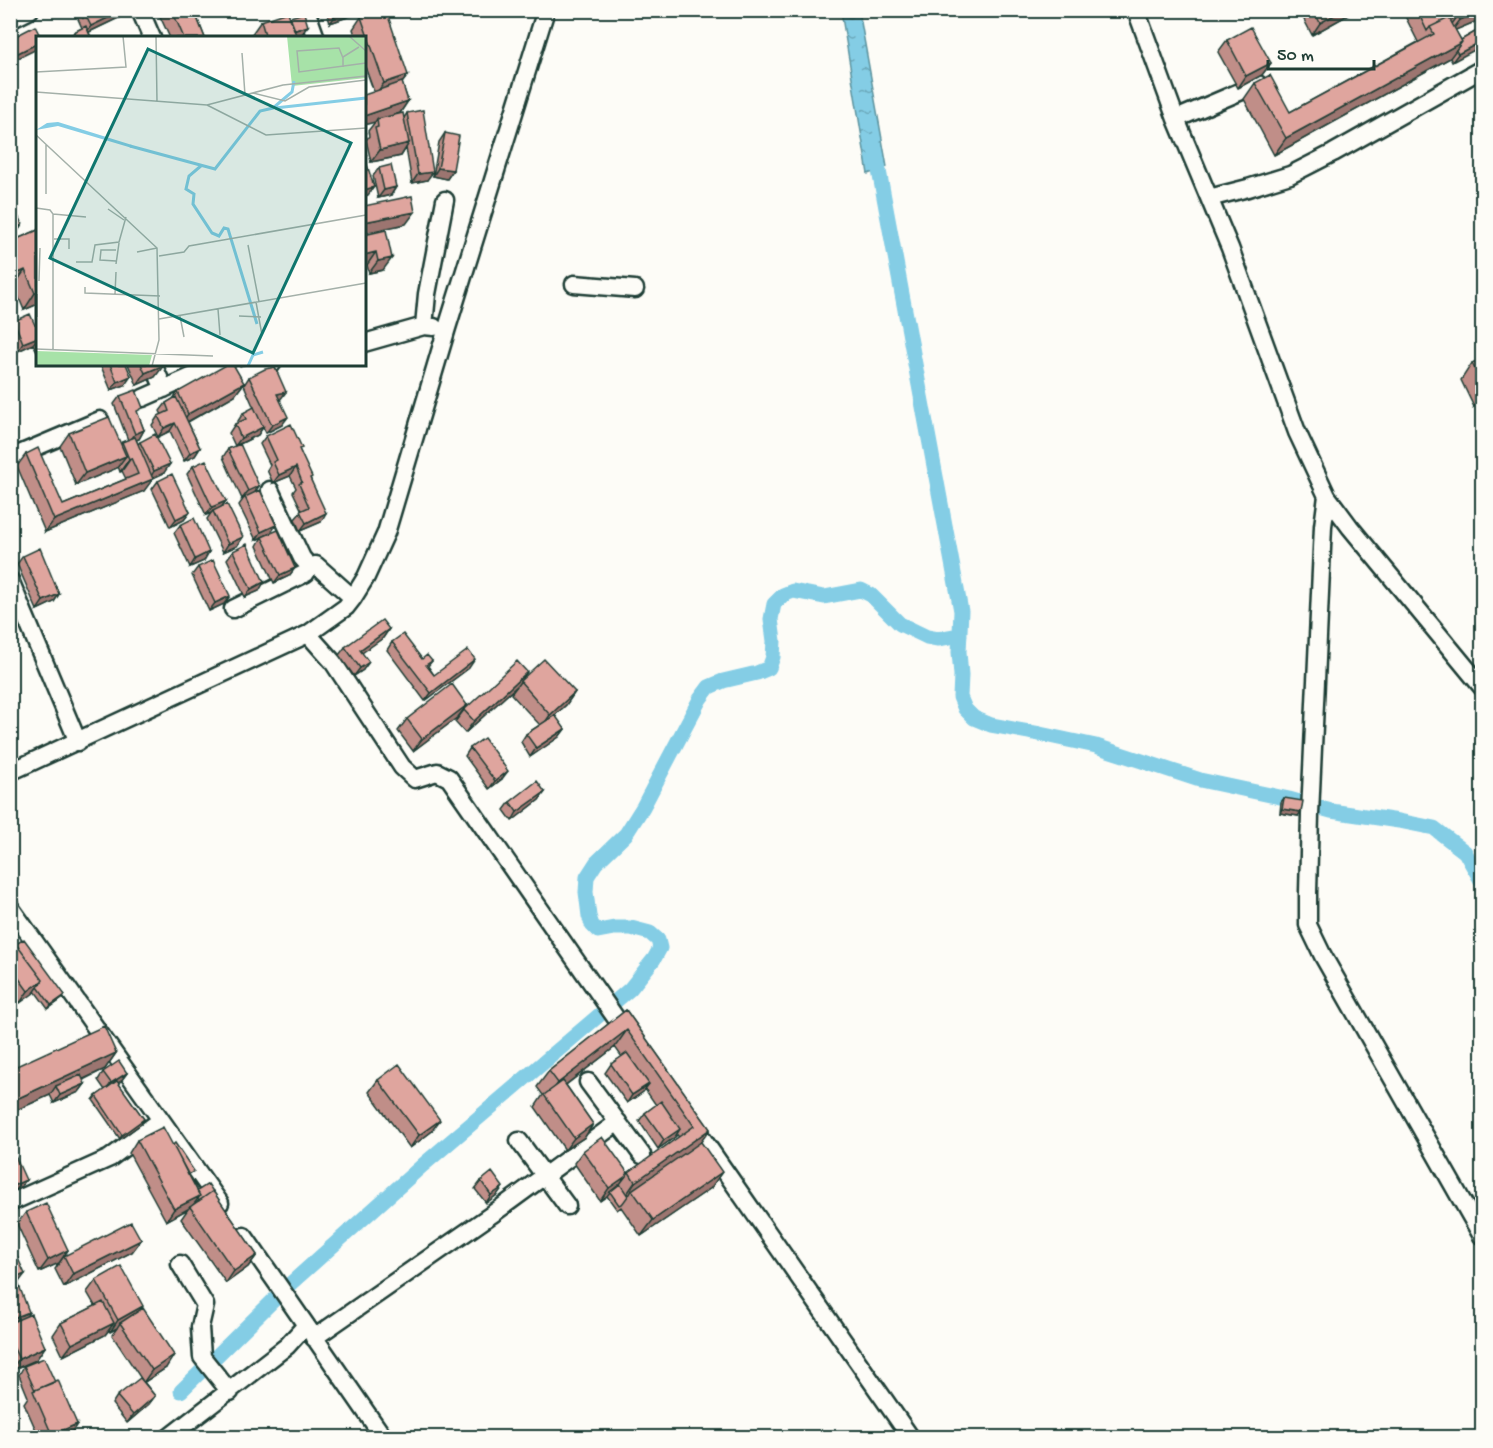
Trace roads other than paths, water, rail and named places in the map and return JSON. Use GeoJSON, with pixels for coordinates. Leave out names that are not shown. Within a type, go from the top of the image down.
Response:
{"type":"FeatureCollection","features":[{"type":"Feature","properties":{"kind":"street"},"geometry":{"type":"LineString","coordinates":[[10,20],[30,10]]}},
{"type":"Feature","properties":{"kind":"street"},"geometry":{"type":"LineString","coordinates":[[140,10],[151,36]]}},
{"type":"Feature","properties":{"kind":"street"},"geometry":{"type":"LineString","coordinates":[[306,10],[315,36]]}},
{"type":"Feature","properties":{"kind":"street"},"geometry":{"type":"LineString","coordinates":[[10,772],[308,634],[345,607],[353,598],[366,578],[386,533],[546,10]]}},
{"type":"Feature","properties":{"kind":"street"},"geometry":{"type":"LineString","coordinates":[[1136,10],[1176,119],[1230,248],[1297,432],[1327,496],[1482,687]]}},
{"type":"Feature","properties":{"kind":"street"},"geometry":{"type":"LineString","coordinates":[[1209,198],[1290,176],[1482,69]]}},
{"type":"Feature","properties":{"kind":"street"},"geometry":{"type":"LineString","coordinates":[[1176,119],[1258,84]]}},
{"type":"Feature","properties":{"kind":"street"},"geometry":{"type":"LineString","coordinates":[[424,326],[427,294],[446,200]]}},
{"type":"Feature","properties":{"kind":"street"},"geometry":{"type":"LineString","coordinates":[[574,284],[636,289]]}},
{"type":"Feature","properties":{"kind":"street"},"geometry":{"type":"LineString","coordinates":[[366,342],[424,326],[447,328]]}},
{"type":"Feature","properties":{"kind":"street"},"geometry":{"type":"LineString","coordinates":[[154,366],[164,389]]}},
{"type":"Feature","properties":{"kind":"street"},"geometry":{"type":"LineString","coordinates":[[143,398],[216,366]]}},
{"type":"Feature","properties":{"kind":"street"},"geometry":{"type":"LineString","coordinates":[[231,366],[235,377],[266,366]]}},
{"type":"Feature","properties":{"kind":"street"},"geometry":{"type":"LineString","coordinates":[[10,458],[100,420]]}},
{"type":"Feature","properties":{"kind":"street"},"geometry":{"type":"LineString","coordinates":[[270,490],[302,558],[309,566]]}},
{"type":"Feature","properties":{"kind":"street"},"geometry":{"type":"LineString","coordinates":[[1327,496],[1310,814],[1308,925],[1323,956],[1482,1236]]}},
{"type":"Feature","properties":{"kind":"street"},"geometry":{"type":"LineString","coordinates":[[309,566],[316,565],[353,598]]}},
{"type":"Feature","properties":{"kind":"street"},"geometry":{"type":"LineString","coordinates":[[233,609],[306,573],[309,566]]}},
{"type":"Feature","properties":{"kind":"street"},"geometry":{"type":"LineString","coordinates":[[10,580],[78,742]]}},
{"type":"Feature","properties":{"kind":"street"},"geometry":{"type":"LineString","coordinates":[[308,634],[333,662],[402,767],[415,779],[437,772],[448,778],[639,1050]]}},
{"type":"Feature","properties":{"kind":"street"},"geometry":{"type":"LineString","coordinates":[[12,914],[288,1298],[384,1437]]}},
{"type":"Feature","properties":{"kind":"street"},"geometry":{"type":"LineString","coordinates":[[588,1082],[642,1155]]}},
{"type":"Feature","properties":{"kind":"street"},"geometry":{"type":"LineString","coordinates":[[678,1104],[911,1437]]}},
{"type":"Feature","properties":{"kind":"street"},"geometry":{"type":"LineString","coordinates":[[12,1202],[110,1158],[161,1120]]}},
{"type":"Feature","properties":{"kind":"street"},"geometry":{"type":"LineString","coordinates":[[168,1437],[230,1392],[287,1346],[491,1215],[618,1122]]}},
{"type":"Feature","properties":{"kind":"street"},"geometry":{"type":"LineString","coordinates":[[519,1141],[567,1206]]}},
{"type":"Feature","properties":{"kind":"street"},"geometry":{"type":"LineString","coordinates":[[180,1264],[205,1305],[200,1327],[202,1357],[230,1392]]}},
{"type":"Feature","properties":{"kind":"water"},"geometry":{"type":"Polygon","coordinates":[[[841,11],[859,11],[887,167],[868,174],[841,11]]]}},
{"type":"Feature","properties":{"kind":"waterway"},"geometry":{"type":"LineString","coordinates":[[875,149],[961,611],[960,697],[965,709],[974,718],[991,725],[1096,746],[1200,780],[1289,799],[1331,811],[1434,828],[1465,852],[1482,882]]}},
{"type":"Feature","properties":{"kind":"waterway"},"geometry":{"type":"LineString","coordinates":[[181,1391],[289,1285],[423,1165],[630,989],[654,959],[660,948],[658,940],[650,933],[631,928],[598,931],[592,925],[586,892],[587,877],[596,863],[626,834],[643,807],[700,699],[709,687],[769,668],[773,657],[774,641],[771,619],[774,604],[783,595],[793,591],[824,597],[861,590],[871,595],[900,624],[927,637],[938,639],[960,635]]}}]}
